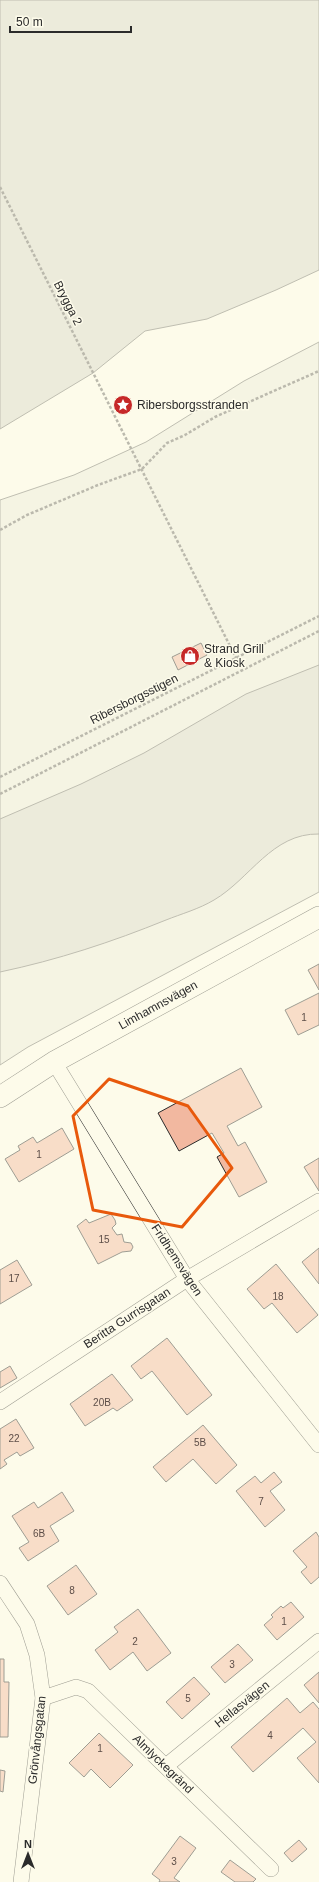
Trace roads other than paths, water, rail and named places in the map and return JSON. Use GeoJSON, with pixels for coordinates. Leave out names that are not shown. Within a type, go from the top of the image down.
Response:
{"type":"FeatureCollection","features":[{"type":"Feature","properties":{"kind":"main road","name":"Limhamnsvägen"},"geometry":{"type":"LineString","coordinates":[[0,1097],[54,1062],[319,917]]}},
{"type":"Feature","properties":{"kind":"street","name":"Fridhemsvägen"},"geometry":{"type":"LineString","coordinates":[[54,1062],[187,1279],[319,1445]]}},
{"type":"Feature","properties":{"kind":"street","name":"Beritta Gurrisgatan"},"geometry":{"type":"LineString","coordinates":[[0,1402],[187,1279],[319,1201]]}},
{"type":"Feature","properties":{"kind":"street","name":"Grönvångsgatan"},"geometry":{"type":"LineString","coordinates":[[0,1583],[27,1624],[37,1655],[43,1698],[21,1882]]}},
{"type":"Feature","properties":{"kind":"street","name":"Hellasvägen"},"geometry":{"type":"LineString","coordinates":[[166,1766],[319,1641]]}},
{"type":"Feature","properties":{"kind":"street","name":"Almlyckegränd"},"geometry":{"type":"LineString","coordinates":[[43,1698],[76,1687],[88,1691],[271,1870]]}},
{"type":"Feature","properties":{"kind":"place","name":"Ribersborgsstranden"},"geometry":{"type":"Point","coordinates":[123,405]}},
{"type":"Feature","properties":{"kind":"place","name":"Strand Grill & Kiosk"},"geometry":{"type":"Point","coordinates":[190,656]}}]}
